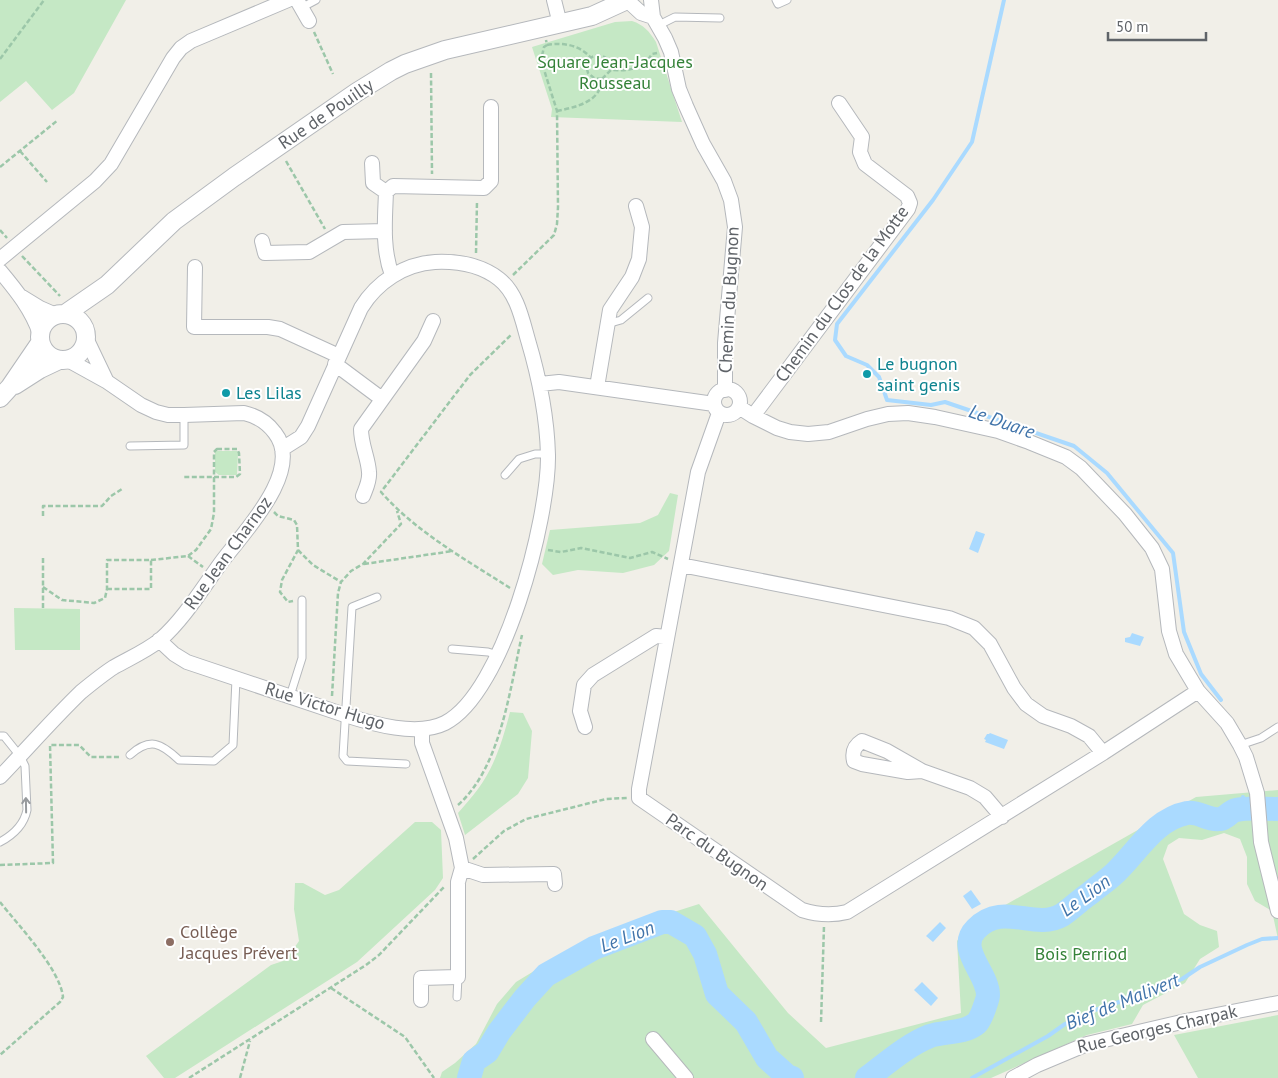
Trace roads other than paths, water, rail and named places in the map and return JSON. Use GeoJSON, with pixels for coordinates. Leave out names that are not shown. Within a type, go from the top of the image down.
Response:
{"type":"FeatureCollection","features":[{"type":"Feature","properties":{"kind":"street"},"geometry":{"type":"LineString","coordinates":[[0,259],[95,181],[111,164],[173,58],[181,48],[191,41],[288,0]]}},
{"type":"Feature","properties":{"kind":"street"},"geometry":{"type":"LineString","coordinates":[[554,0],[560,24]]}},
{"type":"Feature","properties":{"kind":"street"},"geometry":{"type":"LineString","coordinates":[[627,0],[641,12],[656,21]]}},
{"type":"Feature","properties":{"kind":"street","name":"Rue de Pouilly"},"geometry":{"type":"LineString","coordinates":[[5,393],[40,339],[42,326],[48,319],[60,314],[107,285],[174,222],[234,177],[390,71],[445,50],[592,16],[627,0]]}},
{"type":"Feature","properties":{"kind":"street","name":"Chemin du Bugnon"},"geometry":{"type":"LineString","coordinates":[[651,0],[656,21],[671,52],[686,106],[703,144],[724,181],[732,207],[735,227],[725,343],[725,390]]}},
{"type":"Feature","properties":{"kind":"street"},"geometry":{"type":"LineString","coordinates":[[299,4],[309,21]]}},
{"type":"Feature","properties":{"kind":"street","name":"Chemin du Clos de la Motte"},"geometry":{"type":"LineString","coordinates":[[753,416],[908,209],[910,203],[907,196],[865,164],[860,152],[862,137],[839,103]]}},
{"type":"Feature","properties":{"kind":"street"},"geometry":{"type":"LineString","coordinates":[[392,275],[387,259],[385,232],[386,192],[393,186],[484,188],[491,181],[491,107]]}},
{"type":"Feature","properties":{"kind":"street"},"geometry":{"type":"LineString","coordinates":[[372,163],[373,182],[386,192]]}},
{"type":"Feature","properties":{"kind":"street"},"geometry":{"type":"LineString","coordinates":[[597,387],[610,310],[632,277],[639,259],[642,227],[636,206]]}},
{"type":"Feature","properties":{"kind":"street"},"geometry":{"type":"LineString","coordinates":[[262,241],[265,253],[309,252],[343,232],[385,232]]}},
{"type":"Feature","properties":{"kind":"street","name":"Rue Victor Hugo"},"geometry":{"type":"LineString","coordinates":[[159,640],[187,662],[345,715],[381,725],[422,730],[443,724],[459,714],[480,688],[509,630],[522,590],[546,488],[548,454],[540,384],[524,324],[515,300],[501,280],[479,268],[454,262],[429,263],[404,269],[385,280],[367,298],[308,426],[301,437],[282,450]]}},
{"type":"Feature","properties":{"kind":"street"},"geometry":{"type":"LineString","coordinates":[[195,267],[194,327],[268,327],[280,329],[337,360],[382,399]]}},
{"type":"Feature","properties":{"kind":"street"},"geometry":{"type":"LineString","coordinates":[[0,271],[22,297],[36,324],[44,351],[51,357],[63,360],[106,381],[141,405],[156,412],[168,415],[244,413],[254,416],[272,428],[278,436],[282,450]]}},
{"type":"Feature","properties":{"kind":"street","name":"Rue de Pouilly"},"geometry":{"type":"LineString","coordinates":[[5,393],[40,369],[75,356],[82,350],[92,310],[107,285]]}},
{"type":"Feature","properties":{"kind":"street"},"geometry":{"type":"LineString","coordinates":[[22,297],[40,308],[73,316],[80,322],[106,381]]}},
{"type":"Feature","properties":{"kind":"street"},"geometry":{"type":"LineString","coordinates":[[362,496],[368,483],[369,473],[361,442],[361,429],[424,341],[433,321]]}},
{"type":"Feature","properties":{"kind":"street"},"geometry":{"type":"LineString","coordinates":[[540,384],[560,382],[597,387],[717,408],[725,415],[730,415],[739,407]]}},
{"type":"Feature","properties":{"kind":"street","name":"Chemin du Bugnon"},"geometry":{"type":"LineString","coordinates":[[717,408],[715,397],[719,392],[732,390],[740,400],[739,407],[753,416],[790,432],[808,434],[829,432],[867,418],[888,414],[935,417],[998,431],[1049,449],[1066,457],[1082,468],[1125,514],[1152,548],[1162,569],[1169,632],[1176,654],[1198,691],[1227,724],[1240,745],[1252,773],[1257,793],[1261,842],[1278,912]]}},
{"type":"Feature","properties":{"kind":"street"},"geometry":{"type":"LineString","coordinates":[[585,727],[580,711],[584,685],[593,676],[656,636],[667,637],[698,472],[717,408]]}},
{"type":"Feature","properties":{"kind":"street","name":"Rue Jean Charnoz"},"geometry":{"type":"LineString","coordinates":[[0,777],[91,684],[113,668],[144,651],[159,640],[177,622],[264,505],[278,482],[282,465],[282,450]]}},
{"type":"Feature","properties":{"kind":"street"},"geometry":{"type":"LineString","coordinates":[[681,564],[949,618],[974,628],[990,644],[1014,688],[1026,704],[1043,716],[1071,726],[1089,736],[1103,753]]}},
{"type":"Feature","properties":{"kind":"street","name":"Parc du Bugnon"},"geometry":{"type":"LineString","coordinates":[[667,637],[639,789],[639,798],[791,903],[813,914],[824,915],[848,912],[1103,753],[1198,691]]}},
{"type":"Feature","properties":{"kind":"street"},"geometry":{"type":"LineString","coordinates":[[421,1000],[421,978],[458,978],[458,882],[462,868],[456,838],[422,743],[422,730]]}},
{"type":"Feature","properties":{"kind":"street"},"geometry":{"type":"LineString","coordinates":[[922,771],[970,788],[985,797],[1002,816]]}},
{"type":"Feature","properties":{"kind":"street"},"geometry":{"type":"LineString","coordinates":[[462,868],[483,875],[554,874],[555,884]]}},
{"type":"Feature","properties":{"kind":"street","name":"Rue Georges Charpak"},"geometry":{"type":"LineString","coordinates":[[1013,1078],[1068,1051],[1087,1044],[1195,1019],[1278,1003]]}},
{"type":"Feature","properties":{"kind":"street"},"geometry":{"type":"LineString","coordinates":[[653,1039],[686,1078]]}},
{"type":"Feature","properties":{"kind":"lane"},"geometry":{"type":"LineString","coordinates":[[299,4],[316,0]]}},
{"type":"Feature","properties":{"kind":"lane"},"geometry":{"type":"LineString","coordinates":[[776,0],[778,4],[787,0]]}},
{"type":"Feature","properties":{"kind":"lane"},"geometry":{"type":"LineString","coordinates":[[656,21],[675,17],[720,18]]}},
{"type":"Feature","properties":{"kind":"lane"},"geometry":{"type":"LineString","coordinates":[[607,324],[621,320],[648,298]]}},
{"type":"Feature","properties":{"kind":"lane"},"geometry":{"type":"LineString","coordinates":[[130,446],[184,445],[184,415]]}},
{"type":"Feature","properties":{"kind":"lane"},"geometry":{"type":"LineString","coordinates":[[505,475],[519,459],[535,454],[548,454]]}},
{"type":"Feature","properties":{"kind":"lane"},"geometry":{"type":"LineString","coordinates":[[377,597],[352,607],[343,756],[347,761],[406,764]]}},
{"type":"Feature","properties":{"kind":"lane"},"geometry":{"type":"LineString","coordinates":[[290,696],[302,658],[302,600]]}},
{"type":"Feature","properties":{"kind":"lane"},"geometry":{"type":"LineString","coordinates":[[452,649],[488,652],[498,655]]}},
{"type":"Feature","properties":{"kind":"lane"},"geometry":{"type":"LineString","coordinates":[[130,755],[140,746],[155,745],[165,747],[178,760],[214,760],[233,745],[236,678]]}},
{"type":"Feature","properties":{"kind":"lane"},"geometry":{"type":"LineString","coordinates":[[1240,745],[1261,738],[1278,727]]}},
{"type":"Feature","properties":{"kind":"lane"},"geometry":{"type":"LineString","coordinates":[[0,736],[4,736],[20,756],[25,766],[27,810],[21,826],[0,842]]}},
{"type":"Feature","properties":{"kind":"lane"},"geometry":{"type":"LineString","coordinates":[[457,997],[458,978]]}},
{"type":"Feature","properties":{"kind":"water"},"geometry":{"type":"Polygon","coordinates":[[[976,531],[985,534],[978,553],[969,549],[976,531]]]}},
{"type":"Feature","properties":{"kind":"water"},"geometry":{"type":"Polygon","coordinates":[[[1132,633],[1144,637],[1140,646],[1125,642],[1125,638],[1130,637],[1132,633]]]}},
{"type":"Feature","properties":{"kind":"water"},"geometry":{"type":"Polygon","coordinates":[[[990,733],[1008,740],[1004,749],[985,742],[986,740],[984,739],[990,733]]]}},
{"type":"Feature","properties":{"kind":"water"},"geometry":{"type":"Polygon","coordinates":[[[971,890],[981,904],[972,909],[963,896],[971,890]]]}},
{"type":"Feature","properties":{"kind":"water"},"geometry":{"type":"Polygon","coordinates":[[[940,922],[946,928],[933,942],[926,936],[940,922]]]}},
{"type":"Feature","properties":{"kind":"water"},"geometry":{"type":"Polygon","coordinates":[[[922,982],[938,998],[931,1006],[914,990],[922,982]]]}},
{"type":"Feature","properties":{"kind":"waterway","name":"Le Duare"},"geometry":{"type":"LineString","coordinates":[[1004,0],[972,142],[933,200],[837,324],[835,340],[846,356],[867,365],[879,377],[887,400],[931,405],[945,402],[1074,446],[1107,473],[1173,553],[1184,632],[1201,674],[1221,700]]}},
{"type":"Feature","properties":{"kind":"waterway"},"geometry":{"type":"LineString","coordinates":[[1238,809],[1243,797]]}},
{"type":"Feature","properties":{"kind":"waterway","name":"Le Lion"},"geometry":{"type":"LineString","coordinates":[[867,1078],[913,1044],[936,1034],[966,1029],[977,1023],[983,1013],[988,995],[987,987],[974,961],[969,945],[976,929],[986,921],[1008,916],[1041,920],[1062,915],[1115,873],[1157,828],[1176,816],[1196,813],[1211,819],[1220,819],[1241,809],[1278,809]]}},
{"type":"Feature","properties":{"kind":"waterway","name":"Le Lion"},"geometry":{"type":"LineString","coordinates":[[469,1078],[474,1061],[487,1052],[499,1032],[525,998],[546,975],[594,948],[662,922],[671,922],[695,936],[705,954],[717,994],[746,1022],[767,1058],[787,1076],[792,1078]]}},
{"type":"Feature","properties":{"kind":"waterway","name":"Bief de Malivert"},"geometry":{"type":"LineString","coordinates":[[972,1078],[1048,1036],[1065,1024],[1095,1010],[1161,988],[1182,979],[1200,967],[1262,939],[1278,938]]}},
{"type":"Feature","properties":{"kind":"place","name":"Le bugnon saint genis"},"geometry":{"type":"Point","coordinates":[867,374]}},
{"type":"Feature","properties":{"kind":"place","name":"Les Lilas"},"geometry":{"type":"Point","coordinates":[226,393]}},
{"type":"Feature","properties":{"kind":"place","name":"Collège Jacques Prévert"},"geometry":{"type":"Point","coordinates":[170,942]}},
{"type":"Feature","properties":{"kind":"park label","name":"Square Jean-Jacques Rousseau"},"geometry":{"type":"Point","coordinates":[615,72]}},
{"type":"Feature","properties":{"kind":"park label","name":"Bois Perriod"},"geometry":{"type":"Point","coordinates":[1081,954]}}]}
